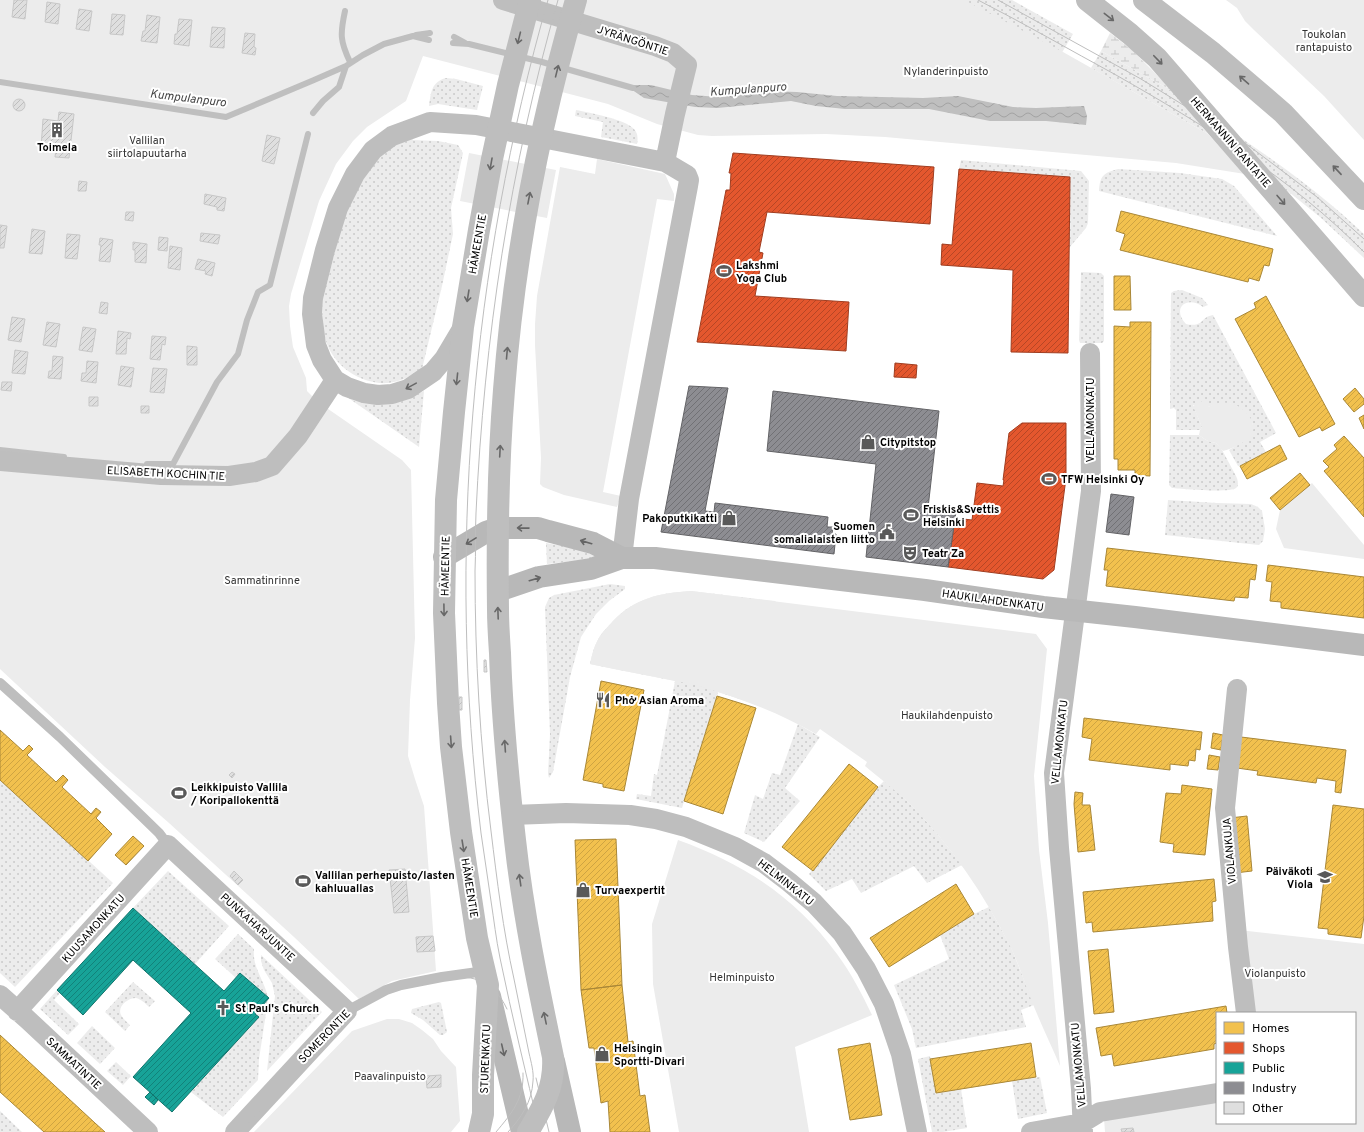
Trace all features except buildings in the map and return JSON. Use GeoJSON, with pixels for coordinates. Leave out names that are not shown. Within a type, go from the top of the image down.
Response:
{"type":"FeatureCollection","features":[{"type":"Feature","properties":{"kind":"main road","name":"HÄMEENTIE"},"geometry":{"type":"LineString","coordinates":[[486,978],[477,938],[461,832],[448,703],[444,620],[446,493],[463,327],[479,230],[492,159],[508,86],[530,0]]}},
{"type":"Feature","properties":{"kind":"main road"},"geometry":{"type":"LineString","coordinates":[[528,1132],[546,1102],[554,1068],[526,918],[508,784],[498,612],[498,490],[509,329],[522,237],[535,166],[566,35],[576,0]]}},
{"type":"Feature","properties":{"kind":"main road","name":"HERMANNIN RANTATIE"},"geometry":{"type":"LineString","coordinates":[[1088,0],[1157,58],[1364,296]]}},
{"type":"Feature","properties":{"kind":"main road"},"geometry":{"type":"LineString","coordinates":[[1144,0],[1213,53],[1283,113],[1364,199]]}},
{"type":"Feature","properties":{"kind":"main road","name":"STURENKATU"},"geometry":{"type":"LineString","coordinates":[[479,1132],[483,1114],[486,978]]}},
{"type":"Feature","properties":{"kind":"street","name":"JYRÄNGÖNTIE"},"geometry":{"type":"LineString","coordinates":[[503,0],[655,46],[673,53],[687,65],[665,162]]}},
{"type":"Feature","properties":{"kind":"street"},"geometry":{"type":"LineString","coordinates":[[463,327],[444,359],[434,372],[408,389],[392,394],[378,395],[364,393],[347,387],[335,380],[322,360],[316,345],[312,314],[313,298],[325,250],[338,208],[355,174],[368,156],[373,150],[392,136],[430,122],[476,125],[665,162],[687,175],[689,180],[629,499],[622,558]]}},
{"type":"Feature","properties":{"kind":"street","name":"VELLAMONKATU"},"geometry":{"type":"LineString","coordinates":[[1082,1128],[1081,1089],[1059,848],[1054,773],[1091,491],[1090,353]]}},
{"type":"Feature","properties":{"kind":"street","name":"ELISABETH KOCHIN TIE"},"geometry":{"type":"LineString","coordinates":[[0,461],[161,475],[229,476],[256,472],[272,466],[298,436],[335,380]]}},
{"type":"Feature","properties":{"kind":"street","name":"HAUKILAHDENKATU"},"geometry":{"type":"LineString","coordinates":[[444,557],[486,532],[498,528],[538,528],[593,543],[622,558]]}},
{"type":"Feature","properties":{"kind":"street","name":"HAUKILAHDENKATU"},"geometry":{"type":"LineString","coordinates":[[498,591],[539,577],[591,569],[622,558],[666,559],[925,590],[1043,607],[1364,645]]}},
{"type":"Feature","properties":{"kind":"street","name":"VIOLANKUJA"},"geometry":{"type":"LineString","coordinates":[[1237,690],[1225,808],[1238,947],[1246,1012]]}},
{"type":"Feature","properties":{"kind":"street","name":"HELMINKATU"},"geometry":{"type":"LineString","coordinates":[[512,815],[566,812],[630,815],[656,819],[686,827],[735,847],[764,863],[789,882],[814,903],[842,933],[866,969],[884,1004],[901,1054],[916,1132]]}},
{"type":"Feature","properties":{"kind":"street","name":"PUNKAHARJUNTIE"},"geometry":{"type":"LineString","coordinates":[[168,845],[347,1010]]}},
{"type":"Feature","properties":{"kind":"street","name":"KUUSAMONKATU"},"geometry":{"type":"LineString","coordinates":[[17,1011],[168,845]]}},
{"type":"Feature","properties":{"kind":"street","name":"HÄMEENTIE"},"geometry":{"type":"LineString","coordinates":[[486,978],[522,1132]]}},
{"type":"Feature","properties":{"kind":"street","name":"SAMMATINTIE"},"geometry":{"type":"LineString","coordinates":[[0,995],[148,1132]]}},
{"type":"Feature","properties":{"kind":"street","name":"SOMERONTIE"},"geometry":{"type":"LineString","coordinates":[[235,1132],[347,1010]]}},
{"type":"Feature","properties":{"kind":"street"},"geometry":{"type":"LineString","coordinates":[[553,1057],[570,1132]]}},
{"type":"Feature","properties":{"kind":"street"},"geometry":{"type":"LineString","coordinates":[[1031,1132],[1082,1128],[1100,1112],[1216,1093]]}},
{"type":"Feature","properties":{"kind":"lane"},"geometry":{"type":"LineString","coordinates":[[0,683],[60,737],[159,833],[168,845]]}},
{"type":"Feature","properties":{"kind":"lane","name":"SOMERONTIE"},"geometry":{"type":"LineString","coordinates":[[347,1010],[380,993],[401,985],[442,977],[486,978]]}},
{"type":"Feature","properties":{"kind":"green space"},"geometry":{"type":"Polygon","coordinates":[[[0,0],[964,0],[1063,52],[1208,134],[1245,174],[1176,163],[885,137],[826,134],[698,135],[657,124],[608,104],[423,56],[406,101],[367,127],[353,141],[336,164],[319,201],[291,294],[289,306],[293,347],[306,378],[307,391],[318,402],[402,460],[411,470],[415,638],[410,700],[408,756],[424,806],[436,971],[392,981],[359,999],[294,937],[105,767],[0,669],[0,0]]]}},
{"type":"Feature","properties":{"kind":"green space"},"geometry":{"type":"Polygon","coordinates":[[[925,0],[1012,0],[1073,34],[1057,61],[925,0]]]}},
{"type":"Feature","properties":{"kind":"green space","name":"Toukolan rantapuisto"},"geometry":{"type":"Polygon","coordinates":[[[1226,0],[1364,0],[1364,140],[1324,96],[1245,21],[1237,8],[1226,0]]]}},
{"type":"Feature","properties":{"kind":"green space"},"geometry":{"type":"Polygon","coordinates":[[[1110,33],[1133,51],[1174,92],[1101,51],[1110,33]]]}},
{"type":"Feature","properties":{"kind":"green space"},"geometry":{"type":"Polygon","coordinates":[[[1101,51],[1174,92],[1208,134],[1091,68],[1101,51]]]}},
{"type":"Feature","properties":{"kind":"green space"},"geometry":{"type":"Polygon","coordinates":[[[446,78],[483,86],[477,110],[438,104],[429,106],[431,92],[435,85],[437,82],[446,78]]]}},
{"type":"Feature","properties":{"kind":"green space"},"geometry":{"type":"Polygon","coordinates":[[[576,110],[607,117],[629,125],[636,132],[638,138],[637,144],[601,137],[603,122],[575,116],[576,110]]]}},
{"type":"Feature","properties":{"kind":"green space"},"geometry":{"type":"Polygon","coordinates":[[[409,134],[413,140],[438,141],[458,145],[463,153],[451,208],[453,234],[422,369],[397,381],[378,383],[368,381],[350,372],[335,359],[326,341],[323,330],[323,299],[346,208],[373,159],[409,134]]]}},
{"type":"Feature","properties":{"kind":"green space"},"geometry":{"type":"Polygon","coordinates":[[[1238,136],[1303,182],[1364,234],[1364,258],[1320,217],[1285,189],[1238,136]]]}},
{"type":"Feature","properties":{"kind":"green space"},"geometry":{"type":"Polygon","coordinates":[[[469,153],[556,170],[547,218],[460,201],[469,153]]]}},
{"type":"Feature","properties":{"kind":"green space"},"geometry":{"type":"Polygon","coordinates":[[[597,159],[665,174],[674,194],[674,201],[657,199],[603,492],[621,496],[617,507],[564,495],[543,487],[540,484],[541,458],[535,345],[537,296],[560,167],[595,174],[597,159]]]}},
{"type":"Feature","properties":{"kind":"green space"},"geometry":{"type":"Polygon","coordinates":[[[961,160],[1081,171],[1089,181],[1088,223],[1086,228],[1069,248],[1070,177],[959,169],[961,160]]]}},
{"type":"Feature","properties":{"kind":"green space"},"geometry":{"type":"Polygon","coordinates":[[[1118,169],[1180,173],[1222,179],[1234,186],[1277,236],[1099,191],[1100,182],[1103,176],[1118,169]]]}},
{"type":"Feature","properties":{"kind":"green space"},"geometry":{"type":"Polygon","coordinates":[[[1081,272],[1101,273],[1104,276],[1104,341],[1102,343],[1080,343],[1079,340],[1081,272]]]}},
{"type":"Feature","properties":{"kind":"green space"},"geometry":{"type":"Polygon","coordinates":[[[1182,290],[1202,298],[1208,305],[1203,307],[1191,302],[1183,305],[1180,313],[1182,318],[1186,324],[1196,325],[1213,315],[1276,433],[1260,442],[1266,452],[1240,466],[1238,466],[1229,450],[1242,442],[1250,434],[1253,425],[1247,416],[1230,403],[1221,403],[1208,407],[1193,405],[1202,427],[1200,430],[1176,430],[1176,410],[1174,408],[1170,409],[1171,293],[1182,290]]]}},
{"type":"Feature","properties":{"kind":"green space"},"geometry":{"type":"Polygon","coordinates":[[[424,391],[419,447],[344,395],[417,394],[424,391]]]}},
{"type":"Feature","properties":{"kind":"green space"},"geometry":{"type":"Polygon","coordinates":[[[1204,400],[1208,407],[1221,403],[1238,406],[1246,412],[1252,421],[1253,431],[1251,435],[1240,444],[1223,451],[1216,443],[1211,442],[1199,435],[1202,427],[1193,406],[1204,400]]]}},
{"type":"Feature","properties":{"kind":"green space"},"geometry":{"type":"Polygon","coordinates":[[[1170,435],[1199,435],[1211,442],[1216,443],[1221,448],[1236,476],[1238,486],[1236,488],[1225,490],[1172,488],[1169,485],[1170,435]]]}},
{"type":"Feature","properties":{"kind":"green space"},"geometry":{"type":"Polygon","coordinates":[[[1312,483],[1364,545],[1364,559],[1284,548],[1276,529],[1280,510],[1312,483]]]}},
{"type":"Feature","properties":{"kind":"green space"},"geometry":{"type":"Polygon","coordinates":[[[1168,500],[1251,504],[1258,507],[1262,511],[1265,529],[1263,541],[1259,545],[1165,535],[1168,500]]]}},
{"type":"Feature","properties":{"kind":"green space"},"geometry":{"type":"Polygon","coordinates":[[[546,543],[595,552],[595,559],[547,564],[546,543]]]}},
{"type":"Feature","properties":{"kind":"green space"},"geometry":{"type":"Polygon","coordinates":[[[610,584],[625,586],[625,589],[609,601],[596,614],[581,637],[570,677],[553,772],[549,778],[550,734],[545,607],[549,598],[554,595],[610,584]]]}},
{"type":"Feature","properties":{"kind":"green space"},"geometry":{"type":"Polygon","coordinates":[[[691,591],[775,601],[788,614],[758,705],[718,692],[682,808],[636,799],[637,794],[651,796],[654,774],[657,775],[675,681],[590,664],[597,641],[621,613],[639,602],[658,595],[691,591]]]}},
{"type":"Feature","properties":{"kind":"green space","name":"Haukilahdenpuisto"},"geometry":{"type":"Polygon","coordinates":[[[691,591],[1036,634],[1047,649],[1034,776],[1039,850],[1048,923],[1060,1066],[1032,1002],[1013,953],[1000,927],[978,890],[940,837],[906,800],[865,766],[867,762],[820,729],[816,734],[772,712],[742,700],[695,685],[590,664],[597,641],[621,613],[639,602],[658,595],[691,591]]]}},
{"type":"Feature","properties":{"kind":"green space"},"geometry":{"type":"Polygon","coordinates":[[[798,724],[820,737],[785,788],[800,801],[764,842],[744,833],[755,795],[763,799],[772,773],[780,775],[798,724]]]}},
{"type":"Feature","properties":{"kind":"green space"},"geometry":{"type":"Polygon","coordinates":[[[0,780],[113,883],[15,987],[0,973],[0,780]]]}},
{"type":"Feature","properties":{"kind":"green space"},"geometry":{"type":"Polygon","coordinates":[[[884,781],[916,810],[962,865],[927,883],[914,866],[861,893],[852,879],[826,891],[809,874],[884,781]]]}},
{"type":"Feature","properties":{"kind":"green space","name":"Helminpuisto"},"geometry":{"type":"Polygon","coordinates":[[[678,840],[702,849],[746,871],[786,899],[804,915],[842,961],[872,1015],[795,1047],[809,1132],[679,1132],[653,984],[652,924],[678,840]]]}},
{"type":"Feature","properties":{"kind":"green space"},"geometry":{"type":"Polygon","coordinates":[[[168,871],[229,926],[195,964],[133,908],[168,871]]]}},
{"type":"Feature","properties":{"kind":"green space"},"geometry":{"type":"Polygon","coordinates":[[[989,907],[1011,947],[1034,1005],[1021,1010],[1026,1027],[916,1048],[912,1029],[894,985],[949,959],[940,935],[974,914],[989,907]]]}},
{"type":"Feature","properties":{"kind":"green space","name":"Violanpuisto"},"geometry":{"type":"Polygon","coordinates":[[[1239,930],[1364,944],[1364,1132],[1105,1132],[1103,1104],[1216,1085],[1216,1124],[1356,1124],[1356,1012],[1239,1012],[1239,930]]]}},
{"type":"Feature","properties":{"kind":"green space"},"geometry":{"type":"Polygon","coordinates":[[[238,934],[254,949],[256,968],[268,997],[241,973],[236,978],[215,959],[238,934]]]}},
{"type":"Feature","properties":{"kind":"green space"},"geometry":{"type":"Polygon","coordinates":[[[261,955],[322,1012],[267,1071],[275,996],[272,983],[264,970],[261,955]]]}},
{"type":"Feature","properties":{"kind":"green space"},"geometry":{"type":"Polygon","coordinates":[[[133,982],[155,1001],[149,1007],[142,1000],[136,998],[126,1001],[120,1009],[121,1015],[130,1025],[125,1031],[105,1012],[133,982]]]}},
{"type":"Feature","properties":{"kind":"green space"},"geometry":{"type":"Polygon","coordinates":[[[57,990],[60,993],[54,1000],[79,1024],[68,1035],[40,1009],[57,990]]]}},
{"type":"Feature","properties":{"kind":"green space"},"geometry":{"type":"Polygon","coordinates":[[[268,1000],[259,1059],[258,1080],[223,1117],[191,1092],[259,1017],[255,1014],[268,1000]]]}},
{"type":"Feature","properties":{"kind":"green space"},"geometry":{"type":"Polygon","coordinates":[[[439,1002],[441,1003],[447,1032],[443,1035],[440,1035],[423,1020],[411,1013],[412,1009],[439,1002]]]}},
{"type":"Feature","properties":{"kind":"green space","name":"Paavalinpuisto"},"geometry":{"type":"Polygon","coordinates":[[[387,1019],[399,1019],[412,1023],[433,1039],[441,1051],[456,1067],[460,1121],[451,1132],[254,1132],[352,1031],[387,1019]]]}},
{"type":"Feature","properties":{"kind":"green space"},"geometry":{"type":"Polygon","coordinates":[[[92,1026],[115,1048],[100,1064],[77,1043],[92,1026]]]}},
{"type":"Feature","properties":{"kind":"green space"},"geometry":{"type":"Polygon","coordinates":[[[930,1056],[936,1093],[961,1089],[967,1128],[943,1132],[932,1132],[918,1059],[930,1056]]]}},
{"type":"Feature","properties":{"kind":"green space"},"geometry":{"type":"Polygon","coordinates":[[[116,1062],[131,1076],[123,1085],[107,1071],[116,1062]]]}},
{"type":"Feature","properties":{"kind":"green space"},"geometry":{"type":"Polygon","coordinates":[[[1040,1077],[1047,1113],[1018,1119],[1012,1081],[1040,1077]]]}},
{"type":"Feature","properties":{"kind":"green space"},"geometry":{"type":"Polygon","coordinates":[[[0,1111],[22,1132],[0,1132],[0,1111]]]}},
{"type":"Feature","properties":{"kind":"water"},"geometry":{"type":"Polygon","coordinates":[[[625,85],[651,85],[692,95],[719,97],[767,91],[837,96],[923,98],[958,96],[1013,107],[1036,108],[1084,106],[1087,116],[1086,125],[1046,121],[990,121],[929,109],[845,109],[816,106],[791,101],[717,108],[695,107],[644,98],[625,85]]]}},
{"type":"Feature","properties":{"kind":"waterway"},"geometry":{"type":"LineString","coordinates":[[345,11],[342,26],[342,37],[344,48],[350,62]]}},
{"type":"Feature","properties":{"kind":"waterway"},"geometry":{"type":"LineString","coordinates":[[416,35],[430,33]]}},
{"type":"Feature","properties":{"kind":"waterway","name":"Kumpulanpuro"},"geometry":{"type":"LineString","coordinates":[[0,82],[226,117],[346,66],[384,44],[413,36],[429,40]]}},
{"type":"Feature","properties":{"kind":"waterway","name":"Kumpulanpuro"},"geometry":{"type":"LineString","coordinates":[[454,37],[465,43]]}},
{"type":"Feature","properties":{"kind":"waterway","name":"Kumpulanpuro"},"geometry":{"type":"LineString","coordinates":[[453,43],[469,44],[542,62],[633,88]]}},
{"type":"Feature","properties":{"kind":"waterway"},"geometry":{"type":"LineString","coordinates":[[313,113],[323,101],[339,87],[346,66]]}},
{"type":"Feature","properties":{"kind":"waterway"},"geometry":{"type":"LineString","coordinates":[[147,464],[173,464],[217,382],[238,354],[247,320],[258,292],[270,285],[308,134]]}},
{"type":"Feature","properties":{"kind":"waterway"},"geometry":{"type":"LineString","coordinates":[[0,450],[64,457]]}},
{"type":"Feature","properties":{"kind":"tram line"},"geometry":{"type":"LineString","coordinates":[[540,1132],[514,1023],[499,951],[481,833],[471,728],[466,623],[467,518],[473,413],[484,308],[500,205],[522,102],[548,0]]}},
{"type":"Feature","properties":{"kind":"tram line"},"geometry":{"type":"LineString","coordinates":[[508,1132],[528,1103],[532,1089],[533,1074],[503,924],[487,798],[477,669],[475,604],[476,513],[485,383],[502,254],[526,126],[558,0]]}},
{"type":"Feature","properties":{"kind":"tram line"},"geometry":{"type":"LineString","coordinates":[[978,0],[1116,75],[1182,113],[1277,177],[1336,225],[1364,252]]}},
{"type":"Feature","properties":{"kind":"tram line"},"geometry":{"type":"LineString","coordinates":[[998,0],[1141,79],[1245,143],[1317,197],[1364,239]]}},
{"type":"Feature","properties":{"kind":"tram line"},"geometry":{"type":"LineString","coordinates":[[240,1132],[351,1015],[365,1003],[380,994],[396,988],[450,977],[470,978],[479,980],[488,985],[495,991],[507,1009]]}},
{"type":"Feature","properties":{"kind":"tram line"},"geometry":{"type":"LineString","coordinates":[[496,1132],[516,1105],[523,1082],[523,1073]]}},
{"type":"Feature","properties":{"kind":"tram line"},"geometry":{"type":"LineString","coordinates":[[536,1078],[549,1132]]}},
{"type":"Feature","properties":{"kind":"place","name":"Toimela"},"geometry":{"type":"Point","coordinates":[57,130]}},
{"type":"Feature","properties":{"kind":"place","name":"Lakshmi Yoga Club"},"geometry":{"type":"Point","coordinates":[724,271]}},
{"type":"Feature","properties":{"kind":"place","name":"Citypitstop"},"geometry":{"type":"Point","coordinates":[868,442]}},
{"type":"Feature","properties":{"kind":"place","name":"TFW Helsinki Oy"},"geometry":{"type":"Point","coordinates":[1049,479]}},
{"type":"Feature","properties":{"kind":"place","name":"Friskis&Svettis Helsinki"},"geometry":{"type":"Point","coordinates":[911,515]}},
{"type":"Feature","properties":{"kind":"place","name":"Pakoputkikatti"},"geometry":{"type":"Point","coordinates":[729,518]}},
{"type":"Feature","properties":{"kind":"place","name":"Suomen somalialaisten liitto"},"geometry":{"type":"Point","coordinates":[887,532]}},
{"type":"Feature","properties":{"kind":"place","name":"Teatr Za"},"geometry":{"type":"Point","coordinates":[910,553]}},
{"type":"Feature","properties":{"kind":"place","name":"Phở Asian Aroma"},"geometry":{"type":"Point","coordinates":[603,700]}},
{"type":"Feature","properties":{"kind":"place","name":"Leikkipuisto Vallila / Koripallokenttä"},"geometry":{"type":"Point","coordinates":[179,793]}},
{"type":"Feature","properties":{"kind":"place","name":"Päiväkoti Viola"},"geometry":{"type":"Point","coordinates":[1325,877]}},
{"type":"Feature","properties":{"kind":"place","name":"Vallilan perhepuisto/lasten kahluuallas"},"geometry":{"type":"Point","coordinates":[303,881]}},
{"type":"Feature","properties":{"kind":"place","name":"Turvaexpertit"},"geometry":{"type":"Point","coordinates":[583,890]}},
{"type":"Feature","properties":{"kind":"place","name":"St Paul's Church"},"geometry":{"type":"Point","coordinates":[223,1008]}},
{"type":"Feature","properties":{"kind":"place","name":"Helsingin Sportti-Divari"},"geometry":{"type":"Point","coordinates":[602,1054]}},
{"type":"Feature","properties":{"kind":"park label","name":"Nylanderinpuisto"},"geometry":{"type":"Point","coordinates":[946,71]}},
{"type":"Feature","properties":{"kind":"park label","name":"Vallilan siirtolapuutarha"},"geometry":{"type":"Point","coordinates":[147,146]}},
{"type":"Feature","properties":{"kind":"park label","name":"Sammatinrinne"},"geometry":{"type":"Point","coordinates":[262,580]}}]}
